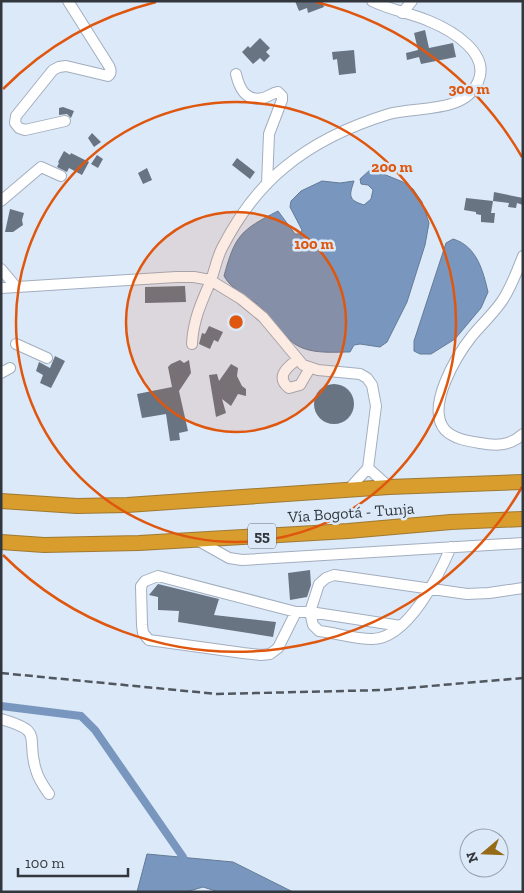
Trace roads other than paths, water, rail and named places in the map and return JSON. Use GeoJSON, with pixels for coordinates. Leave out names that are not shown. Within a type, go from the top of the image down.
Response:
{"type":"FeatureCollection","features":[{"type":"Feature","properties":{"kind":"highway","name":"Vía Bogotá - Tunja"},"geometry":{"type":"LineString","coordinates":[[1,501],[68,506],[127,505],[389,487],[523,482]]}},
{"type":"Feature","properties":{"kind":"highway","name":"Vía Bogotá - Tunja"},"geometry":{"type":"LineString","coordinates":[[1,542],[89,546],[348,531],[523,518]]}},
{"type":"Feature","properties":{"kind":"street"},"geometry":{"type":"LineString","coordinates":[[65,121],[25,130],[19,128],[15,123],[16,116],[52,70],[59,66],[108,76],[110,74],[110,66],[68,1]]}},
{"type":"Feature","properties":{"kind":"street"},"geometry":{"type":"LineString","coordinates":[[192,344],[192,330],[199,306],[221,250],[234,227],[267,184],[284,167],[308,151],[362,124],[406,110],[445,106],[457,102],[469,94],[478,82],[480,70],[477,57],[469,46],[448,30],[428,20],[402,13],[372,1]]}},
{"type":"Feature","properties":{"kind":"street"},"geometry":{"type":"LineString","coordinates":[[402,13],[412,1]]}},
{"type":"Feature","properties":{"kind":"street"},"geometry":{"type":"LineString","coordinates":[[236,74],[239,88],[250,97],[263,98],[278,92],[282,96],[269,134],[267,184]]}},
{"type":"Feature","properties":{"kind":"street"},"geometry":{"type":"LineString","coordinates":[[1,201],[40,167],[61,176]]}},
{"type":"Feature","properties":{"kind":"street"},"geometry":{"type":"LineString","coordinates":[[523,256],[503,300],[471,337],[451,369],[438,407],[439,417],[444,428],[450,434],[464,441],[496,446],[509,443],[523,434]]}},
{"type":"Feature","properties":{"kind":"street"},"geometry":{"type":"LineString","coordinates":[[1,268],[16,287]]}},
{"type":"Feature","properties":{"kind":"street"},"geometry":{"type":"LineString","coordinates":[[1,288],[176,277],[194,277],[210,280],[242,299],[258,312],[303,365],[310,368],[360,374],[367,378],[372,385],[376,406],[368,468],[348,490]]}},
{"type":"Feature","properties":{"kind":"street"},"geometry":{"type":"LineString","coordinates":[[16,344],[47,358]]}},
{"type":"Feature","properties":{"kind":"street"},"geometry":{"type":"LineString","coordinates":[[298,359],[283,374],[284,384],[289,388],[300,385],[310,368]]}},
{"type":"Feature","properties":{"kind":"street"},"geometry":{"type":"LineString","coordinates":[[368,468],[389,487]]}},
{"type":"Feature","properties":{"kind":"street"},"geometry":{"type":"LineString","coordinates":[[196,540],[230,558],[242,560],[523,543]]}},
{"type":"Feature","properties":{"kind":"street"},"geometry":{"type":"LineString","coordinates":[[451,547],[431,589],[396,632],[385,637],[373,639],[319,631],[313,625],[310,612],[319,584],[326,578],[334,575],[431,589],[467,594],[523,588]]}},
{"type":"Feature","properties":{"kind":"street"},"geometry":{"type":"LineString","coordinates":[[296,612],[278,648],[270,654],[243,654],[149,640],[143,633],[141,586],[145,581],[158,576],[296,612],[310,612],[400,626]]}},
{"type":"Feature","properties":{"kind":"street"},"geometry":{"type":"LineString","coordinates":[[1,719],[22,725],[29,730],[32,737],[36,771],[49,794]]}},
{"type":"Feature","properties":{"kind":"water"},"geometry":{"type":"Polygon","coordinates":[[[371,169],[403,182],[413,189],[422,202],[429,223],[425,245],[407,302],[387,342],[380,347],[354,345],[350,352],[318,352],[303,348],[290,340],[262,308],[236,290],[227,281],[224,276],[232,251],[241,235],[256,223],[278,211],[295,234],[300,234],[302,230],[290,207],[291,201],[301,191],[322,181],[340,183],[354,181],[351,197],[364,205],[371,199],[373,190],[368,185],[361,184],[360,179],[371,169]]]}},
{"type":"Feature","properties":{"kind":"water"},"geometry":{"type":"Polygon","coordinates":[[[453,239],[468,247],[478,260],[488,292],[481,308],[455,339],[431,354],[420,354],[414,351],[414,341],[446,243],[453,239]]]}},
{"type":"Feature","properties":{"kind":"water"},"geometry":{"type":"Polygon","coordinates":[[[147,854],[233,862],[293,892],[219,892],[203,887],[186,892],[137,892],[147,854]]]}},
{"type":"Feature","properties":{"kind":"waterway"},"geometry":{"type":"LineString","coordinates":[[1,706],[81,716],[95,730],[183,857]]}},
{"type":"Feature","properties":{"kind":"railway"},"geometry":{"type":"LineString","coordinates":[[1,673],[217,694],[384,690],[523,678]]}}]}
